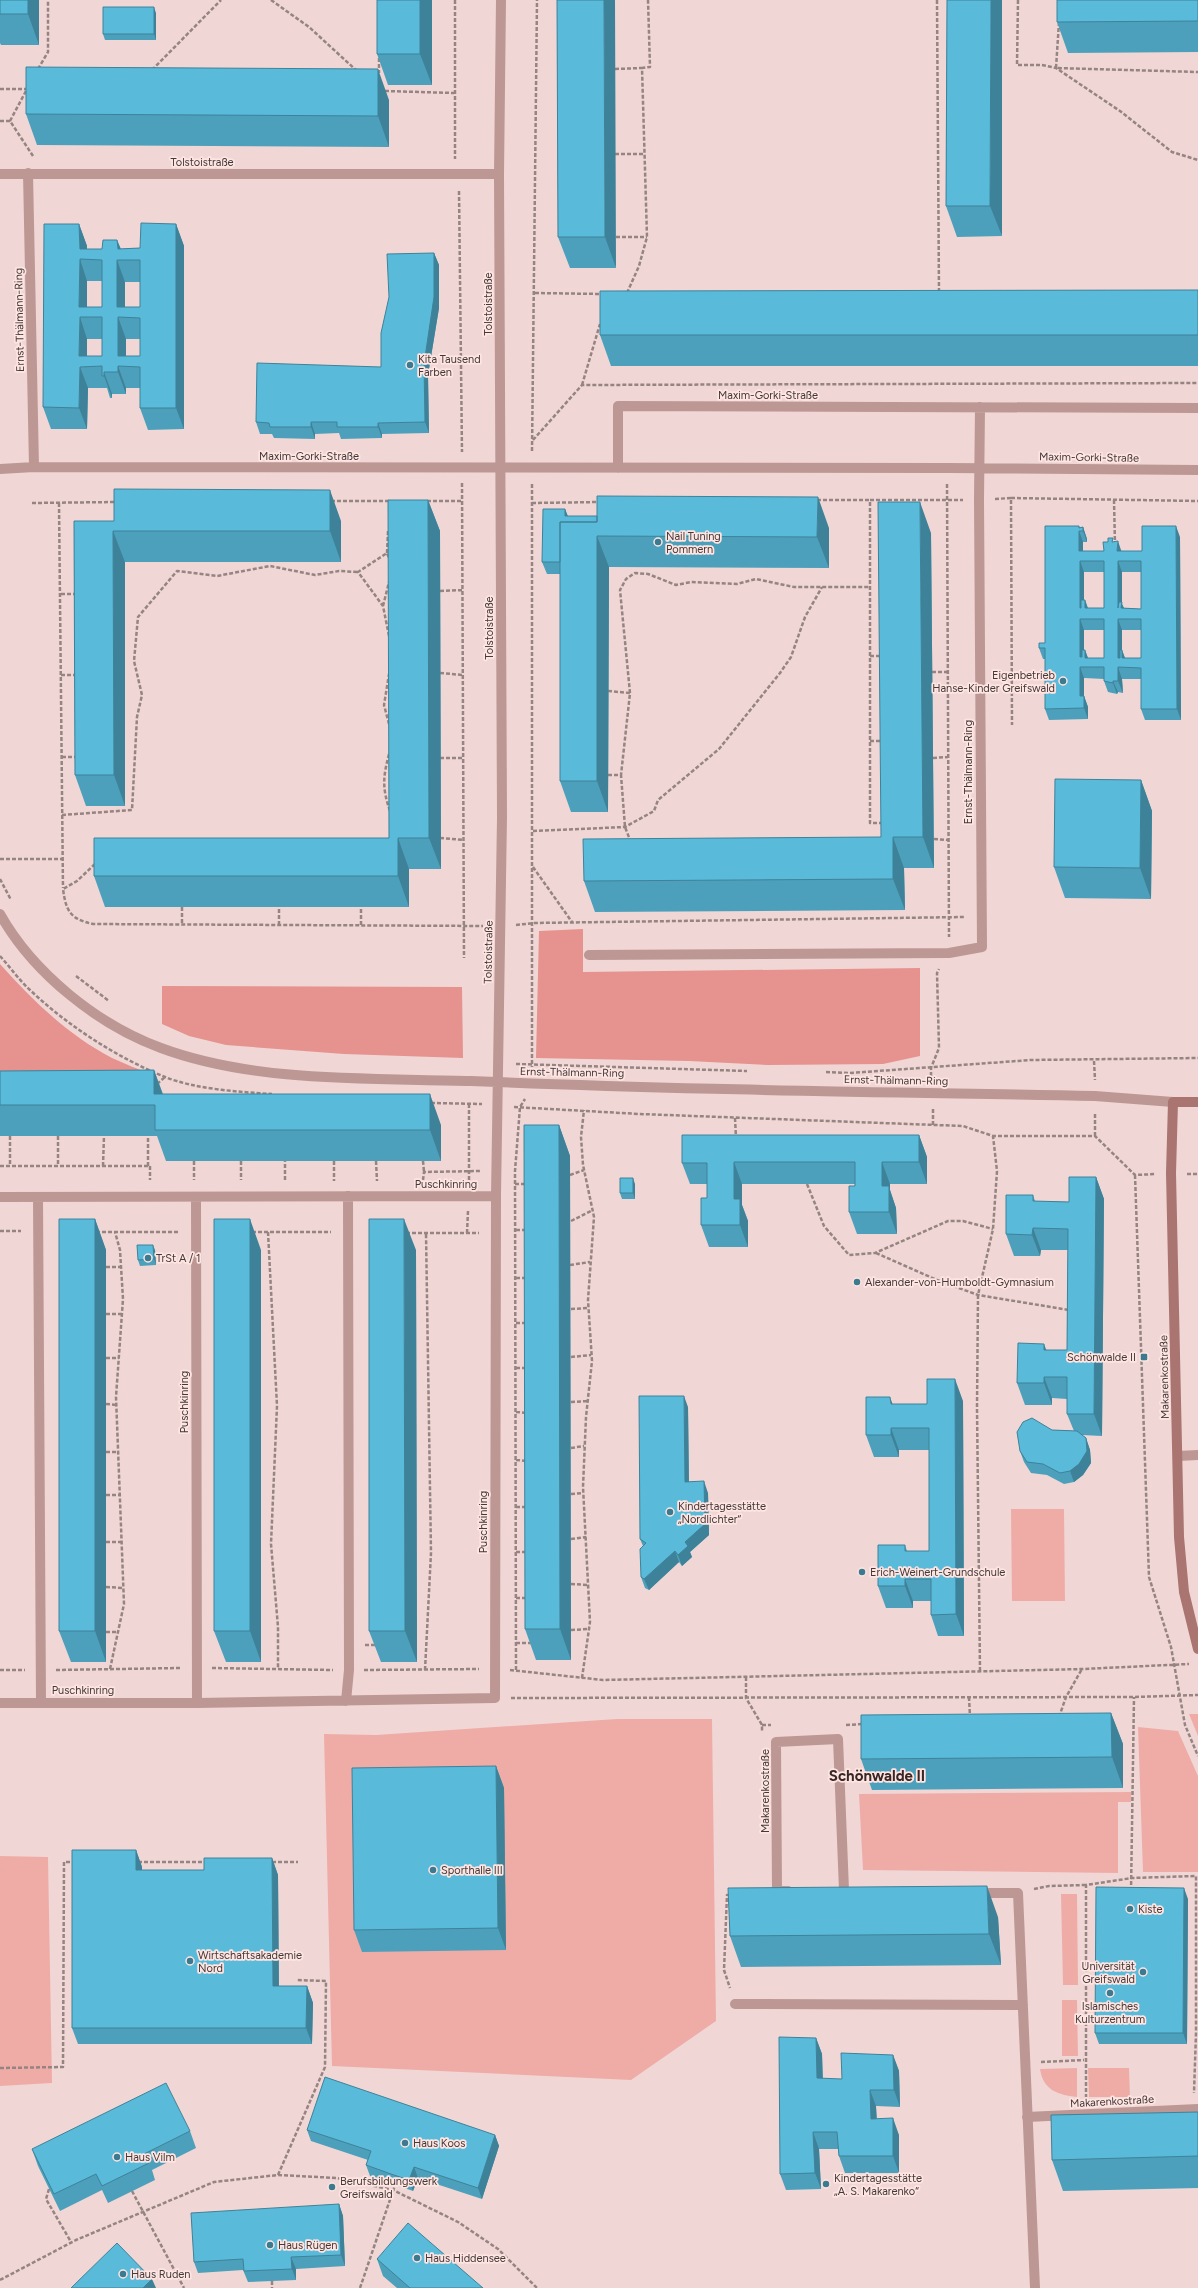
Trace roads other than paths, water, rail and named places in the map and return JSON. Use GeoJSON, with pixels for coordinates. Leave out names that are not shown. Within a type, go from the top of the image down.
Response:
{"type":"FeatureCollection","features":[{"type":"Feature","properties":{"kind":"street","name":"Tolstoistraße"},"geometry":{"type":"LineString","coordinates":[[498,1082],[502,809],[499,174],[501,0]]}},
{"type":"Feature","properties":{"kind":"street","name":"Ernst-Thälmann-Ring"},"geometry":{"type":"LineString","coordinates":[[28,173],[34,467]]}},
{"type":"Feature","properties":{"kind":"street","name":"Tolstoistraße"},"geometry":{"type":"LineString","coordinates":[[0,174],[499,174]]}},
{"type":"Feature","properties":{"kind":"street","name":"Maxim-Gorki-Straße"},"geometry":{"type":"LineString","coordinates":[[618,468],[618,406],[1198,408]]}},
{"type":"Feature","properties":{"kind":"street"},"geometry":{"type":"LineString","coordinates":[[979,468],[980,407]]}},
{"type":"Feature","properties":{"kind":"street","name":"Maxim-Gorki-Straße"},"geometry":{"type":"LineString","coordinates":[[0,469],[34,467],[979,468],[1198,470]]}},
{"type":"Feature","properties":{"kind":"street","name":"Ernst-Thälmann-Ring"},"geometry":{"type":"LineString","coordinates":[[589,955],[949,953],[982,947],[979,468]]}},
{"type":"Feature","properties":{"kind":"street","name":"Ernst-Thälmann-Ring"},"geometry":{"type":"LineString","coordinates":[[0,914],[17,941],[48,976],[79,1003],[116,1026],[160,1048],[217,1064],[284,1074],[532,1084],[1095,1096],[1173,1102],[1198,1102]]}},
{"type":"Feature","properties":{"kind":"street","name":"Puschkinring"},"geometry":{"type":"LineString","coordinates":[[0,1703],[197,1703],[495,1698],[496,1171],[498,1082]]}},
{"type":"Feature","properties":{"kind":"street","name":"Makarenkostraße"},"geometry":{"type":"LineString","coordinates":[[1173,1102],[1170,1173],[1179,1537],[1184,1592],[1198,1649]]}},
{"type":"Feature","properties":{"kind":"street","name":"Puschkinring"},"geometry":{"type":"LineString","coordinates":[[196,1196],[197,1703]]}},
{"type":"Feature","properties":{"kind":"street"},"geometry":{"type":"LineString","coordinates":[[346,1701],[349,1670],[348,1196]]}},
{"type":"Feature","properties":{"kind":"street","name":"Puschkinring"},"geometry":{"type":"LineString","coordinates":[[0,1197],[496,1196]]}},
{"type":"Feature","properties":{"kind":"street","name":"Puschkinring"},"geometry":{"type":"LineString","coordinates":[[38,1197],[41,1702]]}},
{"type":"Feature","properties":{"kind":"street"},"geometry":{"type":"LineString","coordinates":[[1178,1456],[1198,1455]]}},
{"type":"Feature","properties":{"kind":"street","name":"Makarenkostraße"},"geometry":{"type":"LineString","coordinates":[[800,1891],[777,1891],[776,1742],[838,1739],[848,1891],[831,1891]]}},
{"type":"Feature","properties":{"kind":"street"},"geometry":{"type":"LineString","coordinates":[[963,1892],[1018,1893],[1035,2288]]}},
{"type":"Feature","properties":{"kind":"street"},"geometry":{"type":"LineString","coordinates":[[735,2004],[1023,2005]]}},
{"type":"Feature","properties":{"kind":"street","name":"Makarenkostraße"},"geometry":{"type":"LineString","coordinates":[[1027,2117],[1196,2109]]}},
{"type":"Feature","properties":{"kind":"place","name":"Kita Tausend Farben"},"geometry":{"type":"Point","coordinates":[410,365]}},
{"type":"Feature","properties":{"kind":"place","name":"Nail Tuning Pommern"},"geometry":{"type":"Point","coordinates":[658,542]}},
{"type":"Feature","properties":{"kind":"place","name":"Eigenbetrieb Hanse-Kinder Greifswald"},"geometry":{"type":"Point","coordinates":[1063,681]}},
{"type":"Feature","properties":{"kind":"place","name":"TrSt A / 1"},"geometry":{"type":"Point","coordinates":[148,1258]}},
{"type":"Feature","properties":{"kind":"place","name":"Alexander-von-Humboldt-Gymnasium"},"geometry":{"type":"Point","coordinates":[857,1282]}},
{"type":"Feature","properties":{"kind":"place","name":"Schönwalde II"},"geometry":{"type":"Point","coordinates":[1144,1357]}},
{"type":"Feature","properties":{"kind":"place","name":"Kindertagesstätte „Nordlichter“"},"geometry":{"type":"Point","coordinates":[670,1512]}},
{"type":"Feature","properties":{"kind":"place","name":"Erich-Weinert-Grundschule"},"geometry":{"type":"Point","coordinates":[862,1572]}},
{"type":"Feature","properties":{"kind":"place","name":"Sporthalle III"},"geometry":{"type":"Point","coordinates":[433,1870]}},
{"type":"Feature","properties":{"kind":"place","name":"Kiste"},"geometry":{"type":"Point","coordinates":[1130,1909]}},
{"type":"Feature","properties":{"kind":"place","name":"Wirtschaftsakademie Nord"},"geometry":{"type":"Point","coordinates":[190,1961]}},
{"type":"Feature","properties":{"kind":"place","name":"Universität Greifswald"},"geometry":{"type":"Point","coordinates":[1143,1972]}},
{"type":"Feature","properties":{"kind":"place","name":"Islamisches Kulturzentrum"},"geometry":{"type":"Point","coordinates":[1110,1993]}},
{"type":"Feature","properties":{"kind":"place","name":"Haus Koos"},"geometry":{"type":"Point","coordinates":[405,2143]}},
{"type":"Feature","properties":{"kind":"place","name":"Haus Vilm"},"geometry":{"type":"Point","coordinates":[117,2157]}},
{"type":"Feature","properties":{"kind":"place","name":"Kindertagesstätte „A. S. Makarenko“"},"geometry":{"type":"Point","coordinates":[826,2184]}},
{"type":"Feature","properties":{"kind":"place","name":"Berufsbildungswerk Greifswald"},"geometry":{"type":"Point","coordinates":[332,2187]}},
{"type":"Feature","properties":{"kind":"place","name":"Haus Rügen"},"geometry":{"type":"Point","coordinates":[270,2245]}},
{"type":"Feature","properties":{"kind":"place","name":"Haus Hiddensee"},"geometry":{"type":"Point","coordinates":[417,2258]}},
{"type":"Feature","properties":{"kind":"place","name":"Haus Ruden"},"geometry":{"type":"Point","coordinates":[123,2274]}},
{"type":"Feature","properties":{"kind":"district","name":"Schönwalde II"},"geometry":{"type":"Point","coordinates":[877,1776]}}]}
